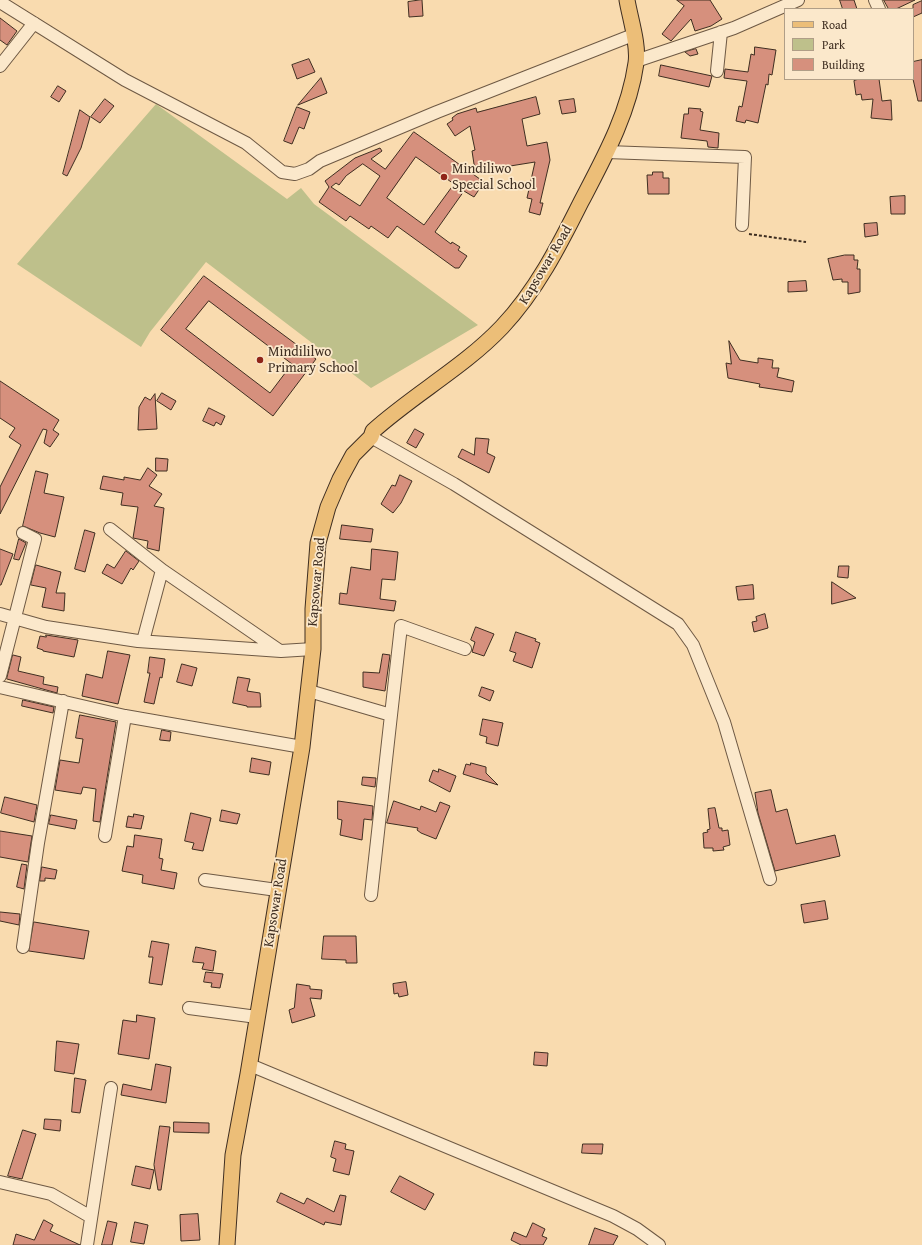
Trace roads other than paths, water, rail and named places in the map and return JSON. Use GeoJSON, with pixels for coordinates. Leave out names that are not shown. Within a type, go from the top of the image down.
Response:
{"type":"FeatureCollection","features":[{"type":"Feature","properties":{"kind":"main road","name":"Kapsowar Road"},"geometry":{"type":"LineString","coordinates":[[227,1245],[233,1155],[250,1065],[302,747],[313,649],[313,609],[318,543],[328,507],[340,479],[353,455],[371,437],[373,431],[464,361],[501,328],[526,301],[568,230],[608,152],[628,101],[636,61],[634,35],[627,0]]}},
{"type":"Feature","properties":{"kind":"street"},"geometry":{"type":"LineString","coordinates":[[636,61],[721,32],[798,0]]}},
{"type":"Feature","properties":{"kind":"street"},"geometry":{"type":"LineString","coordinates":[[0,2],[125,80],[246,143],[282,172],[295,174],[309,169],[320,161],[437,112],[634,35]]}},
{"type":"Feature","properties":{"kind":"street"},"geometry":{"type":"LineString","coordinates":[[0,66],[34,23]]}},
{"type":"Feature","properties":{"kind":"street"},"geometry":{"type":"LineString","coordinates":[[717,71],[721,32]]}},
{"type":"Feature","properties":{"kind":"street"},"geometry":{"type":"LineString","coordinates":[[608,152],[745,157],[742,225]]}},
{"type":"Feature","properties":{"kind":"street"},"geometry":{"type":"LineString","coordinates":[[371,437],[454,484],[678,624],[693,644],[724,722],[770,879]]}},
{"type":"Feature","properties":{"kind":"street"},"geometry":{"type":"LineString","coordinates":[[110,529],[162,570],[281,651]]}},
{"type":"Feature","properties":{"kind":"street"},"geometry":{"type":"LineString","coordinates":[[0,676],[36,539],[23,533]]}},
{"type":"Feature","properties":{"kind":"street"},"geometry":{"type":"LineString","coordinates":[[143,641],[162,570]]}},
{"type":"Feature","properties":{"kind":"street"},"geometry":{"type":"LineString","coordinates":[[0,614],[46,627],[143,641],[281,651],[313,649]]}},
{"type":"Feature","properties":{"kind":"street"},"geometry":{"type":"LineString","coordinates":[[371,895],[401,626],[465,649]]}},
{"type":"Feature","properties":{"kind":"street"},"geometry":{"type":"LineString","coordinates":[[0,687],[125,716],[302,747]]}},
{"type":"Feature","properties":{"kind":"street"},"geometry":{"type":"LineString","coordinates":[[309,691],[391,715]]}},
{"type":"Feature","properties":{"kind":"street"},"geometry":{"type":"LineString","coordinates":[[23,947],[38,843],[63,701]]}},
{"type":"Feature","properties":{"kind":"street"},"geometry":{"type":"LineString","coordinates":[[105,836],[125,716]]}},
{"type":"Feature","properties":{"kind":"street"},"geometry":{"type":"LineString","coordinates":[[205,880],[278,890]]}},
{"type":"Feature","properties":{"kind":"street"},"geometry":{"type":"LineString","coordinates":[[189,1008],[257,1017]]}},
{"type":"Feature","properties":{"kind":"street"},"geometry":{"type":"LineString","coordinates":[[250,1065],[613,1216],[637,1229],[659,1245]]}},
{"type":"Feature","properties":{"kind":"street"},"geometry":{"type":"LineString","coordinates":[[87,1245],[112,1088]]}},
{"type":"Feature","properties":{"kind":"street"},"geometry":{"type":"LineString","coordinates":[[0,1182],[51,1194],[91,1217]]}},
{"type":"Feature","properties":{"kind":"place","name":"Mindiliwo Special School"},"geometry":{"type":"Point","coordinates":[444,177]}},
{"type":"Feature","properties":{"kind":"place","name":"Mindililwo Primary School"},"geometry":{"type":"Point","coordinates":[260,360]}}]}
